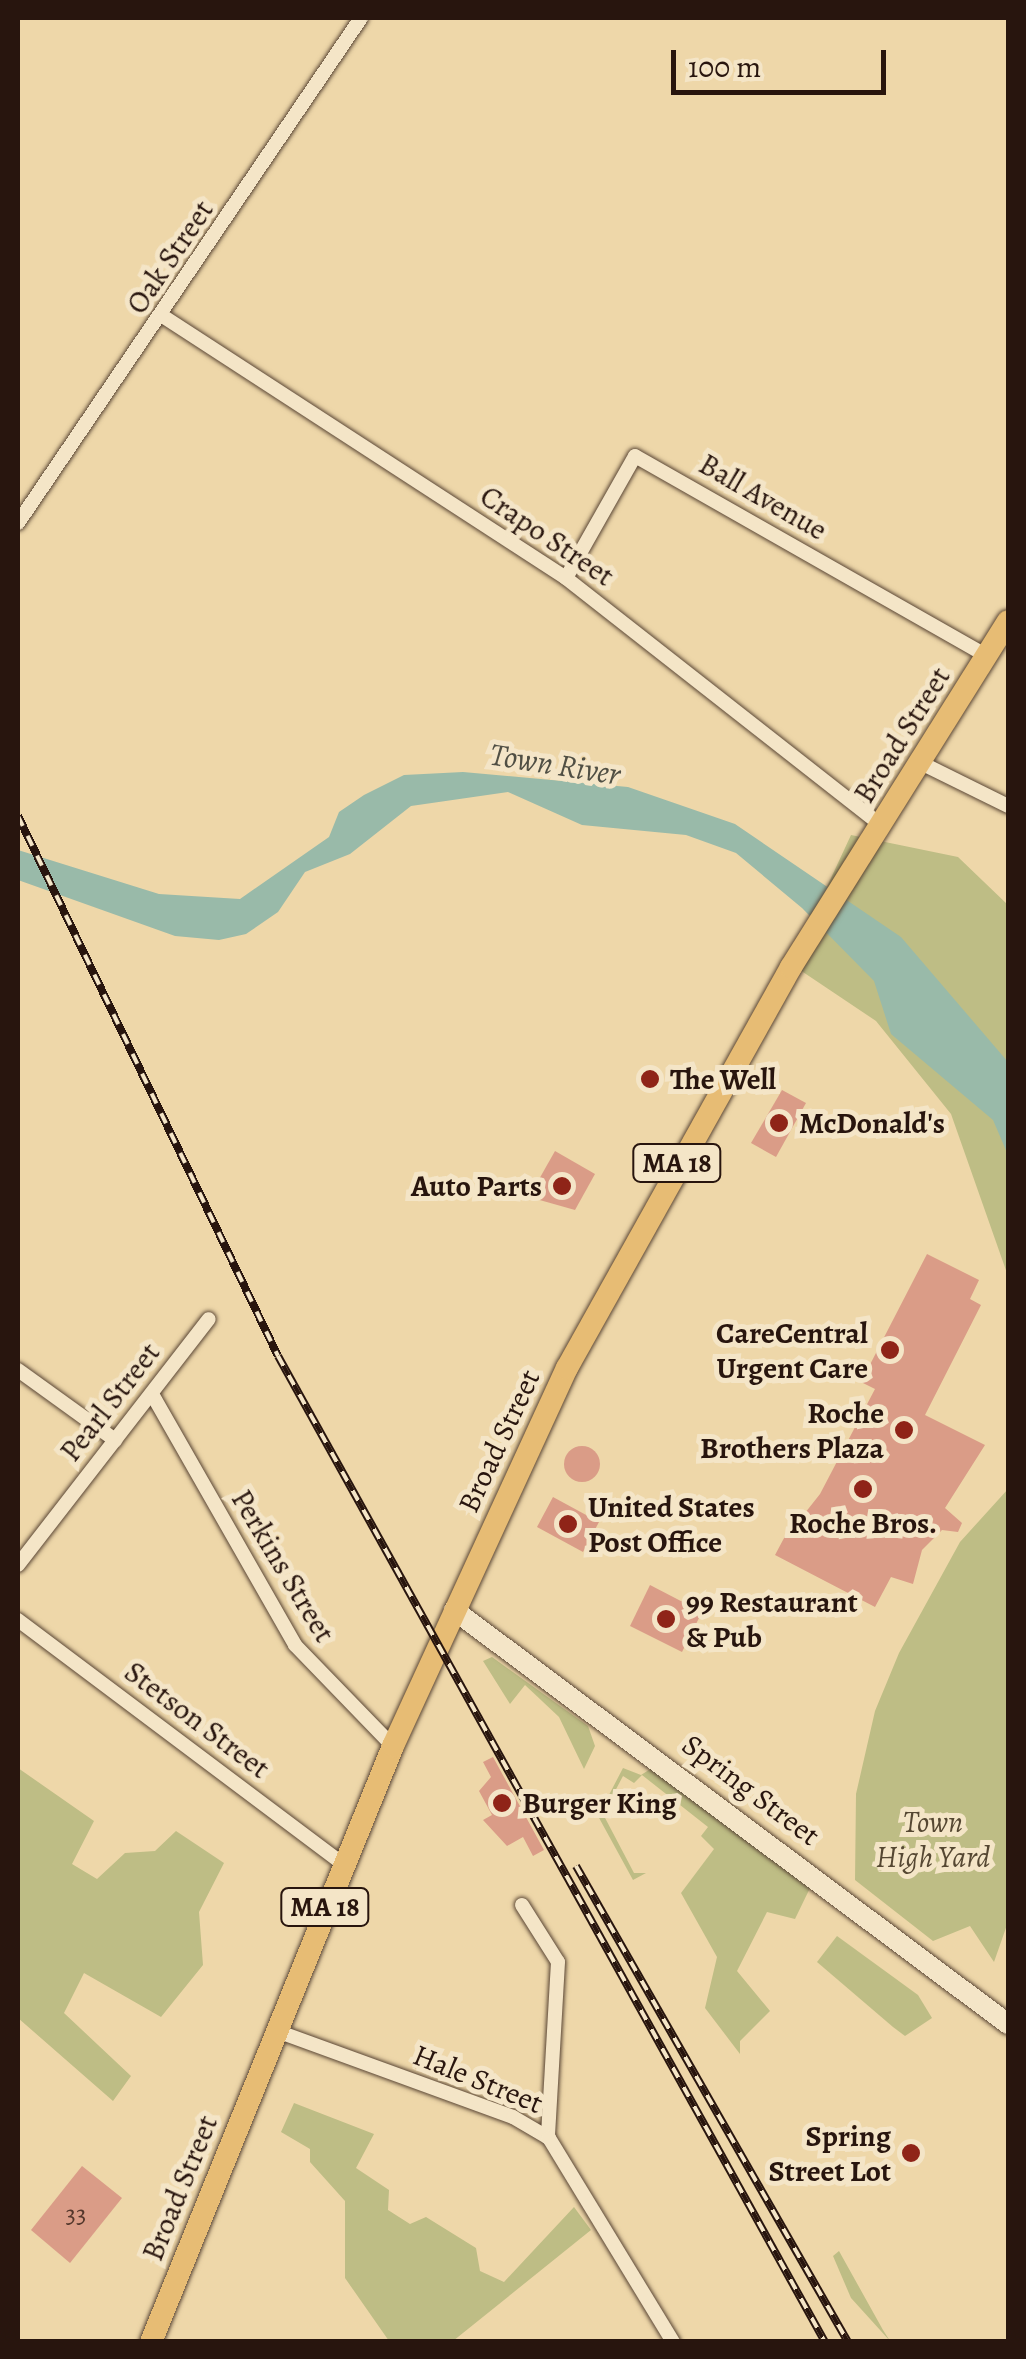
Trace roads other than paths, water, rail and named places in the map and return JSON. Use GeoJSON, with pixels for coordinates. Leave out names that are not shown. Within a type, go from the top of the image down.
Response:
{"type":"FeatureCollection","features":[{"type":"Feature","properties":{"kind":"main road","name":"Broad Street"},"geometry":{"type":"LineString","coordinates":[[151,2342],[274,2030],[393,1746],[614,1278],[809,938],[1008,621]]}},
{"type":"Feature","properties":{"kind":"street","name":"Oak Street"},"geometry":{"type":"LineString","coordinates":[[18,523],[164,316],[356,19]]}},
{"type":"Feature","properties":{"kind":"street","name":"Crapo Street"},"geometry":{"type":"LineString","coordinates":[[164,316],[566,578],[881,825]]}},
{"type":"Feature","properties":{"kind":"street","name":"Ball Avenue"},"geometry":{"type":"LineString","coordinates":[[566,578],[635,456],[987,656]]}},
{"type":"Feature","properties":{"kind":"street"},"geometry":{"type":"LineString","coordinates":[[920,763],[1008,806]]}},
{"type":"Feature","properties":{"kind":"street","name":"Pearl Street"},"geometry":{"type":"LineString","coordinates":[[18,1566],[209,1319]]}},
{"type":"Feature","properties":{"kind":"street"},"geometry":{"type":"LineString","coordinates":[[18,1370],[115,1440]]}},
{"type":"Feature","properties":{"kind":"street","name":"Perkins Street"},"geometry":{"type":"LineString","coordinates":[[152,1394],[295,1645],[393,1746]]}},
{"type":"Feature","properties":{"kind":"street","name":"Spring Street"},"geometry":{"type":"LineString","coordinates":[[454,1610],[1008,2024]]}},
{"type":"Feature","properties":{"kind":"street","name":"Stetson Street"},"geometry":{"type":"LineString","coordinates":[[18,1620],[342,1864]]}},
{"type":"Feature","properties":{"kind":"street"},"geometry":{"type":"LineString","coordinates":[[522,1905],[558,1962],[548,2138]]}},
{"type":"Feature","properties":{"kind":"street","name":"Hale Street"},"geometry":{"type":"LineString","coordinates":[[274,2030],[513,2117],[548,2138],[672,2342]]}},
{"type":"Feature","properties":{"kind":"railway"},"geometry":{"type":"LineString","coordinates":[[18,816],[278,1356],[825,2342]]}},
{"type":"Feature","properties":{"kind":"railway"},"geometry":{"type":"LineString","coordinates":[[576,1866],[848,2342]]}},
{"type":"Feature","properties":{"kind":"place","name":"The Well"},"geometry":{"type":"Point","coordinates":[650,1079]}},
{"type":"Feature","properties":{"kind":"place","name":"McDonald's"},"geometry":{"type":"Point","coordinates":[779,1123]}},
{"type":"Feature","properties":{"kind":"place","name":"Auto Parts"},"geometry":{"type":"Point","coordinates":[562,1186]}},
{"type":"Feature","properties":{"kind":"place","name":"CareCentral Urgent Care"},"geometry":{"type":"Point","coordinates":[890,1350]}},
{"type":"Feature","properties":{"kind":"place","name":"Roche Brothers Plaza"},"geometry":{"type":"Point","coordinates":[904,1430]}},
{"type":"Feature","properties":{"kind":"place","name":"Roche Bros."},"geometry":{"type":"Point","coordinates":[863,1489]}},
{"type":"Feature","properties":{"kind":"place","name":"United States Post Office"},"geometry":{"type":"Point","coordinates":[568,1524]}},
{"type":"Feature","properties":{"kind":"place","name":"99 Restaurant & Pub"},"geometry":{"type":"Point","coordinates":[666,1619]}},
{"type":"Feature","properties":{"kind":"place","name":"Burger King"},"geometry":{"type":"Point","coordinates":[502,1803]}},
{"type":"Feature","properties":{"kind":"place","name":"Spring Street Lot"},"geometry":{"type":"Point","coordinates":[911,2153]}},
{"type":"Feature","properties":{"kind":"water label","name":"Town River"},"geometry":{"type":"Point","coordinates":[555,764]}},
{"type":"Feature","properties":{"kind":"park label","name":"Town High Yard"},"geometry":{"type":"Point","coordinates":[933,1839]}}]}
